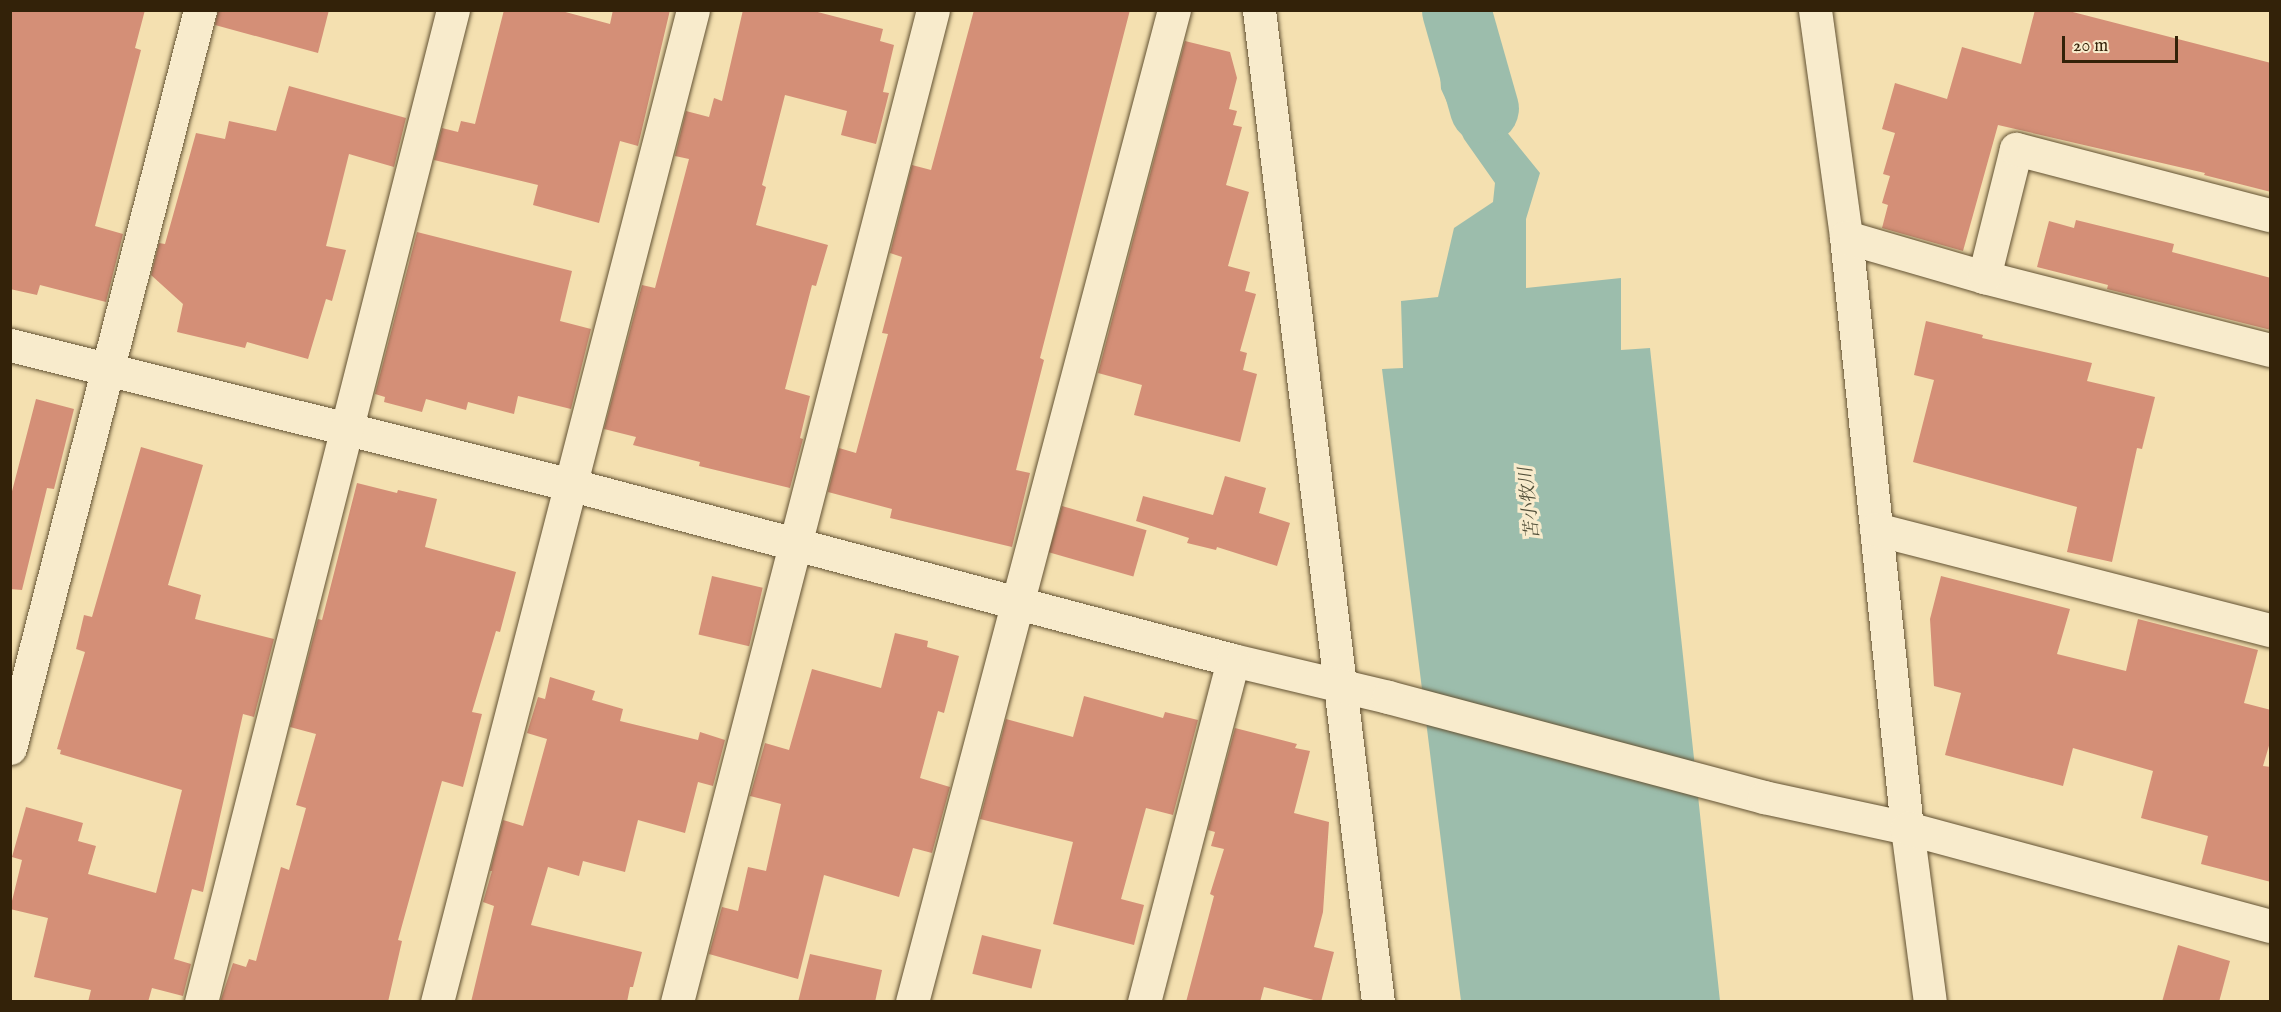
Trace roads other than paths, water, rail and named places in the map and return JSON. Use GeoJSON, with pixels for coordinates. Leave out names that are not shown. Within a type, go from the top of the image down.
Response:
{"type":"FeatureCollection","features":[{"type":"Feature","properties":{"kind":"street"},"geometry":{"type":"LineString","coordinates":[[10,748],[200,10]]}},
{"type":"Feature","properties":{"kind":"street"},"geometry":{"type":"LineString","coordinates":[[201,1002],[453,10]]}},
{"type":"Feature","properties":{"kind":"street"},"geometry":{"type":"LineString","coordinates":[[437,1002],[693,10]]}},
{"type":"Feature","properties":{"kind":"street"},"geometry":{"type":"LineString","coordinates":[[677,1002],[933,10]]}},
{"type":"Feature","properties":{"kind":"street"},"geometry":{"type":"LineString","coordinates":[[912,1002],[1016,601],[1174,10]]}},
{"type":"Feature","properties":{"kind":"street"},"geometry":{"type":"LineString","coordinates":[[1259,10],[1338,684],[1378,1002]]}},
{"type":"Feature","properties":{"kind":"street"},"geometry":{"type":"LineString","coordinates":[[1815,10],[1846,237],[1907,828],[1930,1002]]}},
{"type":"Feature","properties":{"kind":"street"},"geometry":{"type":"LineString","coordinates":[[1984,277],[2016,149],[2271,215]]}},
{"type":"Feature","properties":{"kind":"street"},"geometry":{"type":"LineString","coordinates":[[1846,237],[1984,277],[2271,350]]}},
{"type":"Feature","properties":{"kind":"street"},"geometry":{"type":"LineString","coordinates":[[10,345],[572,485],[794,546],[1016,601],[1233,660],[1338,684],[1764,797],[1907,828],[2271,926]]}},
{"type":"Feature","properties":{"kind":"street"},"geometry":{"type":"LineString","coordinates":[[1876,529],[2271,630]]}},
{"type":"Feature","properties":{"kind":"street"},"geometry":{"type":"LineString","coordinates":[[1144,1002],[1233,660]]}},
{"type":"Feature","properties":{"kind":"water"},"geometry":{"type":"Polygon","coordinates":[[[1436,11],[1464,20],[1502,126],[1540,173],[1526,219],[1526,288],[1621,278],[1621,350],[1650,348],[1720,1001],[1461,1001],[1382,369],[1403,368],[1401,301],[1438,297],[1454,228],[1493,202],[1495,183],[1464,139],[1441,89],[1436,11]]]}},
{"type":"Feature","properties":{"kind":"waterway","name":"苫小牧川"},"geometry":{"type":"LineString","coordinates":[[1456,10],[1484,108]]}}]}
